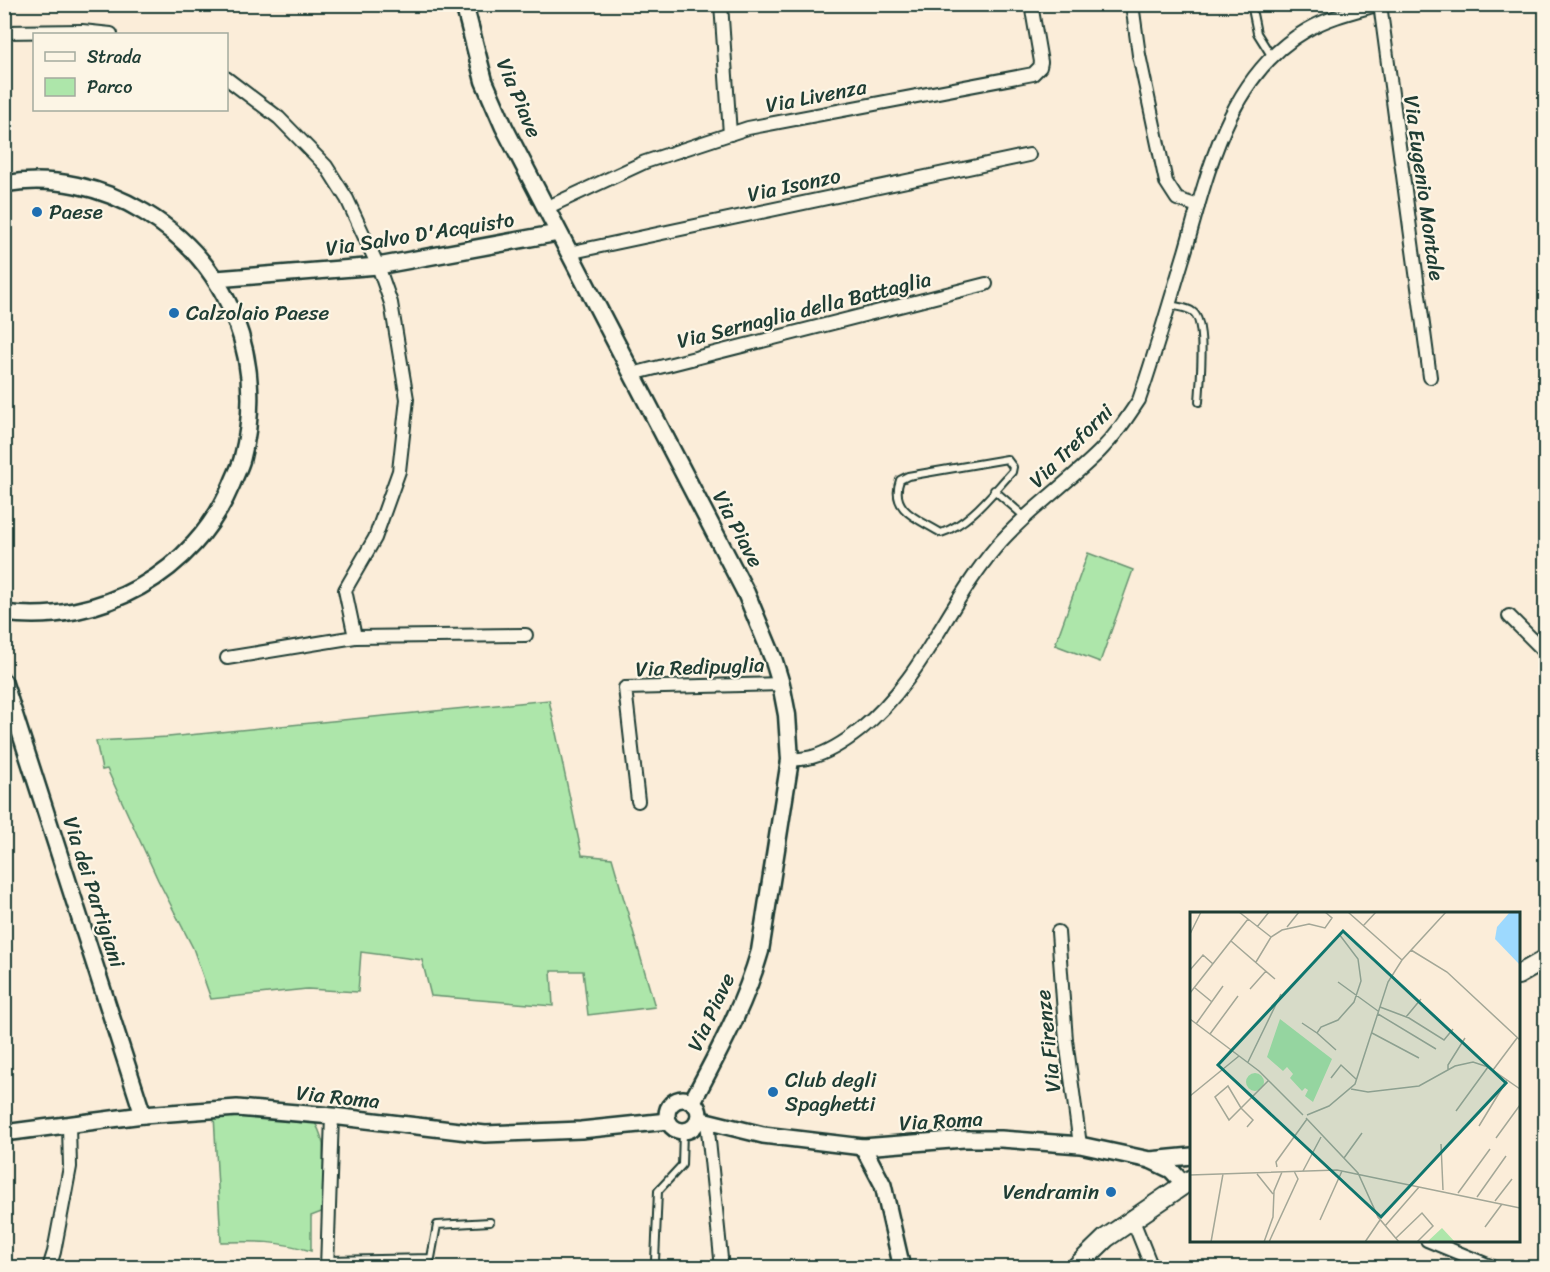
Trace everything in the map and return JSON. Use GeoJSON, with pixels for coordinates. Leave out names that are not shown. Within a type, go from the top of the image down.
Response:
{"type":"FeatureCollection","features":[{"type":"Feature","properties":{"kind":"main road","name":"Via Piave"},"geometry":{"type":"LineString","coordinates":[[464,4],[484,81],[504,127],[746,594],[773,658],[781,684],[787,715],[790,760],[758,959],[753,976],[723,1042],[692,1102]]}},
{"type":"Feature","properties":{"kind":"main road"},"geometry":{"type":"LineString","coordinates":[[1520,974],[1545,959]]}},
{"type":"Feature","properties":{"kind":"main road"},"geometry":{"type":"LineString","coordinates":[[1075,1268],[1106,1238],[1188,1181]]}},
{"type":"Feature","properties":{"kind":"street"},"geometry":{"type":"LineString","coordinates":[[721,4],[730,134]]}},
{"type":"Feature","properties":{"kind":"street","name":"Via Livenza"},"geometry":{"type":"LineString","coordinates":[[546,208],[645,162],[748,128],[1034,74],[1041,62],[1031,4]]}},
{"type":"Feature","properties":{"kind":"street"},"geometry":{"type":"LineString","coordinates":[[1132,4],[1139,55],[1166,182],[1177,199],[1198,206]]}},
{"type":"Feature","properties":{"kind":"street","name":"Via Treforni"},"geometry":{"type":"LineString","coordinates":[[790,760],[813,757],[843,743],[891,700],[919,665],[982,565],[1025,518],[1100,451],[1121,428],[1139,400],[1213,154],[1238,101],[1273,57],[1306,30],[1380,4]]}},
{"type":"Feature","properties":{"kind":"street","name":"Via Eugenio Montale"},"geometry":{"type":"LineString","coordinates":[[1380,4],[1430,377]]}},
{"type":"Feature","properties":{"kind":"street"},"geometry":{"type":"LineString","coordinates":[[4,32],[82,31],[101,33]]}},
{"type":"Feature","properties":{"kind":"street"},"geometry":{"type":"LineString","coordinates":[[228,80],[279,118],[326,166],[347,199],[378,266],[392,303],[407,399],[399,471],[375,538],[345,590],[355,638]]}},
{"type":"Feature","properties":{"kind":"street","name":"Via Isonzo"},"geometry":{"type":"LineString","coordinates":[[568,253],[1029,155]]}},
{"type":"Feature","properties":{"kind":"street"},"geometry":{"type":"LineString","coordinates":[[4,184],[55,182],[93,189],[129,203],[162,223],[192,249],[216,279],[237,321],[249,367],[250,414],[242,460],[224,504],[196,542],[161,574],[120,598],[75,612],[28,616],[4,613]]}},
{"type":"Feature","properties":{"kind":"street","name":"Via Salvo D'Acquisto"},"geometry":{"type":"LineString","coordinates":[[216,279],[378,266],[558,234]]}},
{"type":"Feature","properties":{"kind":"street","name":"Via Sernaglia della Battaglia"},"geometry":{"type":"LineString","coordinates":[[632,374],[986,284]]}},
{"type":"Feature","properties":{"kind":"street"},"geometry":{"type":"LineString","coordinates":[[1509,616],[1545,652]]}},
{"type":"Feature","properties":{"kind":"street"},"geometry":{"type":"LineString","coordinates":[[227,658],[355,638],[526,635]]}},
{"type":"Feature","properties":{"kind":"street","name":"Via dei Partigiani"},"geometry":{"type":"LineString","coordinates":[[4,682],[143,1115]]}},
{"type":"Feature","properties":{"kind":"street","name":"Via Redipuglia"},"geometry":{"type":"LineString","coordinates":[[638,801],[625,688],[781,684]]}},
{"type":"Feature","properties":{"kind":"street","name":"Via Firenze"},"geometry":{"type":"LineString","coordinates":[[1058,932],[1066,1040],[1080,1145]]}},
{"type":"Feature","properties":{"kind":"street"},"geometry":{"type":"LineString","coordinates":[[703,1120],[693,1128],[683,1131],[674,1129],[668,1121],[668,1111],[673,1103],[683,1099],[692,1102],[703,1120],[722,1268]]}},
{"type":"Feature","properties":{"kind":"street","name":"Via Roma"},"geometry":{"type":"LineString","coordinates":[[4,1133],[143,1115],[237,1108],[332,1116],[485,1134],[581,1130],[668,1121]]}},
{"type":"Feature","properties":{"kind":"street"},"geometry":{"type":"LineString","coordinates":[[327,1264],[332,1116]]}},
{"type":"Feature","properties":{"kind":"street","name":"Via Roma"},"geometry":{"type":"LineString","coordinates":[[703,1120],[763,1135],[863,1147],[964,1139],[1001,1139],[1080,1145],[1150,1160],[1188,1181]]}},
{"type":"Feature","properties":{"kind":"street"},"geometry":{"type":"LineString","coordinates":[[49,1268],[70,1167],[69,1125]]}},
{"type":"Feature","properties":{"kind":"street"},"geometry":{"type":"LineString","coordinates":[[863,1147],[883,1185],[902,1268]]}},
{"type":"Feature","properties":{"kind":"street","name":"Via Roma"},"geometry":{"type":"LineString","coordinates":[[1150,1160],[1190,1156]]}},
{"type":"Feature","properties":{"kind":"street"},"geometry":{"type":"LineString","coordinates":[[1132,1218],[1152,1268]]}},
{"type":"Feature","properties":{"kind":"street"},"geometry":{"type":"LineString","coordinates":[[1432,1242],[1495,1268]]}},
{"type":"Feature","properties":{"kind":"lane"},"geometry":{"type":"LineString","coordinates":[[1251,4],[1257,33],[1273,57]]}},
{"type":"Feature","properties":{"kind":"lane"},"geometry":{"type":"LineString","coordinates":[[1169,305],[1191,310],[1198,317],[1201,334],[1199,402]]}},
{"type":"Feature","properties":{"kind":"lane"},"geometry":{"type":"LineString","coordinates":[[1007,459],[1013,467],[1012,472],[994,490],[960,524],[941,533],[901,508],[897,499],[900,480],[908,476],[1007,459]]}},
{"type":"Feature","properties":{"kind":"lane"},"geometry":{"type":"LineString","coordinates":[[994,490],[1025,518]]}},
{"type":"Feature","properties":{"kind":"lane"},"geometry":{"type":"LineString","coordinates":[[655,1261],[658,1191],[682,1166],[683,1131]]}},
{"type":"Feature","properties":{"kind":"lane"},"geometry":{"type":"LineString","coordinates":[[327,1264],[431,1258],[437,1225],[490,1222]]}},
{"type":"Feature","properties":{"kind":"green space"},"geometry":{"type":"Polygon","coordinates":[[[1088,553],[1133,570],[1100,662],[1055,645],[1088,553]]]}},
{"type":"Feature","properties":{"kind":"green space"},"geometry":{"type":"Polygon","coordinates":[[[549,700],[582,855],[612,858],[655,1007],[588,1015],[583,971],[551,971],[553,1006],[431,996],[422,960],[361,952],[358,992],[307,989],[211,999],[193,948],[158,880],[107,769],[102,770],[96,741],[168,737],[549,700]]]}},
{"type":"Feature","properties":{"kind":"green space"},"geometry":{"type":"Polygon","coordinates":[[[214,1115],[311,1117],[319,1130],[323,1144],[324,1211],[311,1216],[311,1251],[267,1242],[221,1242],[214,1115]]]}},
{"type":"Feature","properties":{"kind":"place","name":"Paese"},"geometry":{"type":"Point","coordinates":[37,212]}},
{"type":"Feature","properties":{"kind":"place","name":"Calzolaio Paese"},"geometry":{"type":"Point","coordinates":[174,313]}},
{"type":"Feature","properties":{"kind":"place","name":"Club degli Spaghetti"},"geometry":{"type":"Point","coordinates":[773,1092]}},
{"type":"Feature","properties":{"kind":"place","name":"Vendramin"},"geometry":{"type":"Point","coordinates":[1111,1192]}}]}
